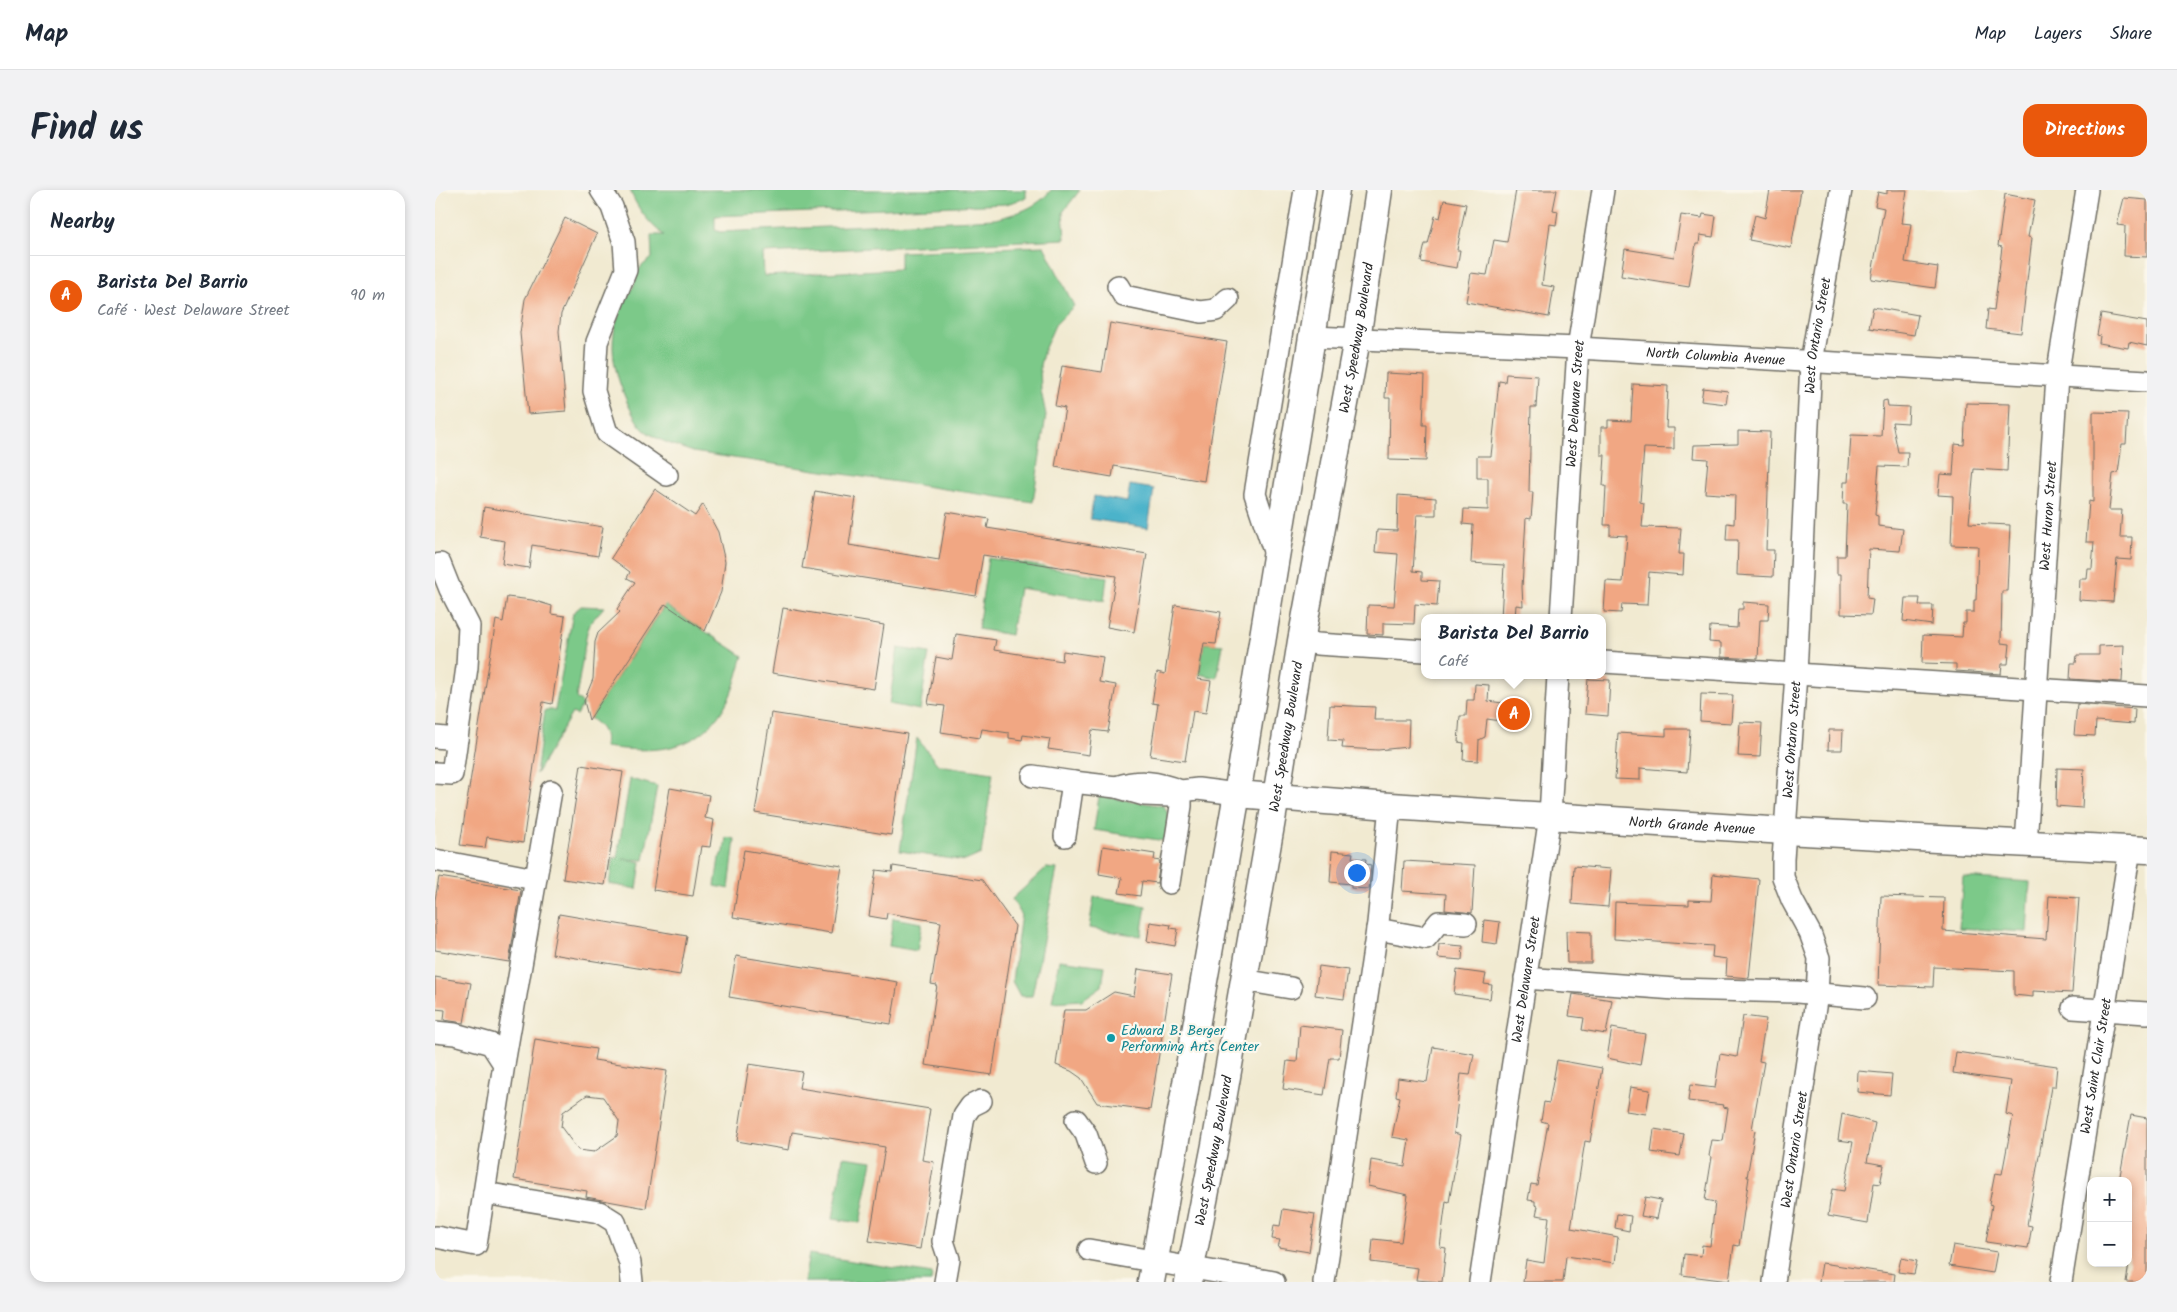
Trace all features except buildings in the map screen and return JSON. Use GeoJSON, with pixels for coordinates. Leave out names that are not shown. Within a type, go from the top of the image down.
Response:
{"type":"FeatureCollection","features":[{"type":"Feature","properties":{"kind":"main road"},"geometry":{"type":"LineString","coordinates":[[1153,1272],[1237,794],[1336,190]]}},
{"type":"Feature","properties":{"kind":"main road","name":"West Speedway Boulevard"},"geometry":{"type":"LineString","coordinates":[[1190,1275],[1215,1145],[1276,797],[1301,641],[1357,339],[1379,190]]}},
{"type":"Feature","properties":{"kind":"main road","name":"North Grande Avenue"},"geometry":{"type":"LineString","coordinates":[[1237,794],[1390,806],[1785,831],[2138,850]]}},
{"type":"Feature","properties":{"kind":"street"},"geometry":{"type":"LineString","coordinates":[[601,190],[612,207],[624,242],[626,270],[597,342],[594,391],[607,433],[667,475]]}},
{"type":"Feature","properties":{"kind":"street"},"geometry":{"type":"LineString","coordinates":[[1275,556],[1255,494],[1305,190]]}},
{"type":"Feature","properties":{"kind":"street","name":"West Delaware Street"},"geometry":{"type":"LineString","coordinates":[[1561,614],[1578,348],[1603,190]]}},
{"type":"Feature","properties":{"kind":"street","name":"West Ontario Street"},"geometry":{"type":"LineString","coordinates":[[1775,1282],[1817,994],[1819,958],[1811,933],[1792,900],[1783,877],[1796,674],[1811,362],[1841,190]]}},
{"type":"Feature","properties":{"kind":"street","name":"West Huron Street"},"geometry":{"type":"LineString","coordinates":[[2026,844],[2057,377],[2087,190]]}},
{"type":"Feature","properties":{"kind":"street"},"geometry":{"type":"LineString","coordinates":[[1118,286],[1124,296],[1201,312],[1216,310],[1228,299]]}},
{"type":"Feature","properties":{"kind":"street","name":"North Columbia Avenue"},"geometry":{"type":"LineString","coordinates":[[1312,337],[1578,348],[2147,381]]}},
{"type":"Feature","properties":{"kind":"street"},"geometry":{"type":"LineString","coordinates":[[435,773],[452,774],[467,667],[469,626],[450,589],[440,564]]}},
{"type":"Feature","properties":{"kind":"street"},"geometry":{"type":"LineString","coordinates":[[1301,641],[1317,644],[1421,651]]}},
{"type":"Feature","properties":{"kind":"street"},"geometry":{"type":"LineString","coordinates":[[1606,662],[2147,696]]}},
{"type":"Feature","properties":{"kind":"street","name":"West Delaware Street"},"geometry":{"type":"LineString","coordinates":[[1480,1282],[1550,816],[1558,679]]}},
{"type":"Feature","properties":{"kind":"street"},"geometry":{"type":"LineString","coordinates":[[435,737],[457,739]]}},
{"type":"Feature","properties":{"kind":"street"},"geometry":{"type":"LineString","coordinates":[[1033,776],[1115,787],[1133,781],[1164,784],[1181,791],[1198,790],[1237,794]]}},
{"type":"Feature","properties":{"kind":"street"},"geometry":{"type":"LineString","coordinates":[[1065,836],[1073,782]]}},
{"type":"Feature","properties":{"kind":"street"},"geometry":{"type":"LineString","coordinates":[[436,1237],[476,1245],[504,1064],[551,791]]}},
{"type":"Feature","properties":{"kind":"street"},"geometry":{"type":"LineString","coordinates":[[1169,883],[1181,806],[1181,791]]}},
{"type":"Feature","properties":{"kind":"street"},"geometry":{"type":"LineString","coordinates":[[1324,1282],[1377,929],[1390,806]]}},
{"type":"Feature","properties":{"kind":"street","name":"West Saint Clair Street"},"geometry":{"type":"LineString","coordinates":[[2061,1282],[2104,1011],[2138,850]]}},
{"type":"Feature","properties":{"kind":"street"},"geometry":{"type":"LineString","coordinates":[[436,855],[535,879]]}},
{"type":"Feature","properties":{"kind":"street"},"geometry":{"type":"LineString","coordinates":[[1377,929],[1426,938],[1439,922],[1466,924]]}},
{"type":"Feature","properties":{"kind":"street"},"geometry":{"type":"LineString","coordinates":[[1525,978],[1675,989],[1817,994],[1865,998]]}},
{"type":"Feature","properties":{"kind":"street"},"geometry":{"type":"LineString","coordinates":[[1243,980],[1291,988]]}},
{"type":"Feature","properties":{"kind":"street"},"geometry":{"type":"LineString","coordinates":[[2073,1008],[2147,1013]]}},
{"type":"Feature","properties":{"kind":"street"},"geometry":{"type":"LineString","coordinates":[[435,1032],[455,1034],[491,1044],[504,1064]]}},
{"type":"Feature","properties":{"kind":"street"},"geometry":{"type":"LineString","coordinates":[[945,1282],[949,1259],[943,1241],[964,1116],[971,1106],[981,1101]]}},
{"type":"Feature","properties":{"kind":"street"},"geometry":{"type":"LineString","coordinates":[[1076,1120],[1086,1134],[1097,1163]]}},
{"type":"Feature","properties":{"kind":"street"},"geometry":{"type":"LineString","coordinates":[[485,1193],[599,1212],[615,1222],[630,1263],[632,1282]]}},
{"type":"Feature","properties":{"kind":"street"},"geometry":{"type":"LineString","coordinates":[[1089,1250],[1153,1272],[1274,1282]]}},
{"type":"Feature","properties":{"kind":"green space"},"geometry":{"type":"Polygon","coordinates":[[[630,190],[1026,190],[1026,198],[1006,204],[715,216],[715,230],[720,232],[995,219],[1033,206],[1051,190],[1080,190],[1063,212],[1065,239],[763,253],[764,276],[900,269],[900,252],[1044,246],[1074,306],[1055,325],[1044,350],[1040,365],[1041,391],[1046,415],[1033,502],[693,452],[649,434],[638,423],[619,382],[613,355],[613,342],[618,316],[633,287],[639,270],[652,258],[651,235],[664,235],[644,215],[630,190]]]}},
{"type":"Feature","properties":{"kind":"green space"},"geometry":{"type":"Polygon","coordinates":[[[988,558],[1107,577],[1104,601],[1019,588],[1011,635],[978,629],[988,558]]]}},
{"type":"Feature","properties":{"kind":"green space"},"geometry":{"type":"Polygon","coordinates":[[[665,605],[743,656],[735,684],[717,718],[704,731],[690,740],[675,746],[659,749],[641,750],[604,747],[604,733],[590,718],[665,605]]]}},
{"type":"Feature","properties":{"kind":"green space"},"geometry":{"type":"Polygon","coordinates":[[[581,606],[604,607],[591,622],[587,632],[576,698],[583,704],[577,715],[572,713],[536,774],[545,710],[555,710],[573,613],[581,606]]]}},
{"type":"Feature","properties":{"kind":"green space"},"geometry":{"type":"Polygon","coordinates":[[[1204,643],[1223,645],[1217,678],[1199,674],[1204,643]]]}},
{"type":"Feature","properties":{"kind":"green space"},"geometry":{"type":"Polygon","coordinates":[[[898,648],[929,653],[920,710],[889,704],[898,648]]]}},
{"type":"Feature","properties":{"kind":"green space"},"geometry":{"type":"Polygon","coordinates":[[[917,738],[938,765],[993,773],[981,854],[965,861],[900,851],[917,738]]]}},
{"type":"Feature","properties":{"kind":"green space"},"geometry":{"type":"Polygon","coordinates":[[[630,779],[657,786],[644,860],[623,859],[641,862],[637,889],[609,884],[613,858],[617,858],[630,779]]]}},
{"type":"Feature","properties":{"kind":"green space"},"geometry":{"type":"Polygon","coordinates":[[[1099,796],[1164,806],[1169,816],[1165,841],[1094,830],[1099,796]]]}},
{"type":"Feature","properties":{"kind":"green space"},"geometry":{"type":"Polygon","coordinates":[[[726,837],[735,839],[729,889],[715,886],[719,858],[724,852],[726,837]]]}},
{"type":"Feature","properties":{"kind":"green space"},"geometry":{"type":"Polygon","coordinates":[[[1046,868],[1057,869],[1032,996],[1020,996],[1012,981],[1021,914],[1012,899],[1046,868]]]}},
{"type":"Feature","properties":{"kind":"green space"},"geometry":{"type":"Polygon","coordinates":[[[1963,877],[2030,882],[2027,932],[1959,928],[1963,877]]]}},
{"type":"Feature","properties":{"kind":"green space"},"geometry":{"type":"Polygon","coordinates":[[[1094,897],[1146,906],[1141,936],[1089,928],[1094,897]]]}},
{"type":"Feature","properties":{"kind":"green space"},"geometry":{"type":"Polygon","coordinates":[[[893,918],[922,923],[917,951],[889,946],[893,918]]]}},
{"type":"Feature","properties":{"kind":"green space"},"geometry":{"type":"Polygon","coordinates":[[[1059,960],[1105,966],[1102,986],[1082,1000],[1052,1002],[1059,960]]]}},
{"type":"Feature","properties":{"kind":"green space"},"geometry":{"type":"Polygon","coordinates":[[[843,1157],[872,1161],[860,1223],[833,1219],[843,1157]]]}},
{"type":"Feature","properties":{"kind":"green space"},"geometry":{"type":"Polygon","coordinates":[[[809,1254],[932,1274],[931,1282],[804,1282],[809,1254]]]}},
{"type":"Feature","properties":{"kind":"water"},"geometry":{"type":"Polygon","coordinates":[[[1130,485],[1154,489],[1148,528],[1090,519],[1094,496],[1127,502],[1130,485]]]}},
{"type":"Feature","properties":{"kind":"place","name":"Barista Del Barrio"},"geometry":{"type":"Point","coordinates":[1514,714]}},
{"type":"Feature","properties":{"kind":"place","name":"Edward B. Berger Performing Arts Center"},"geometry":{"type":"Point","coordinates":[1111,1038]}}]}
